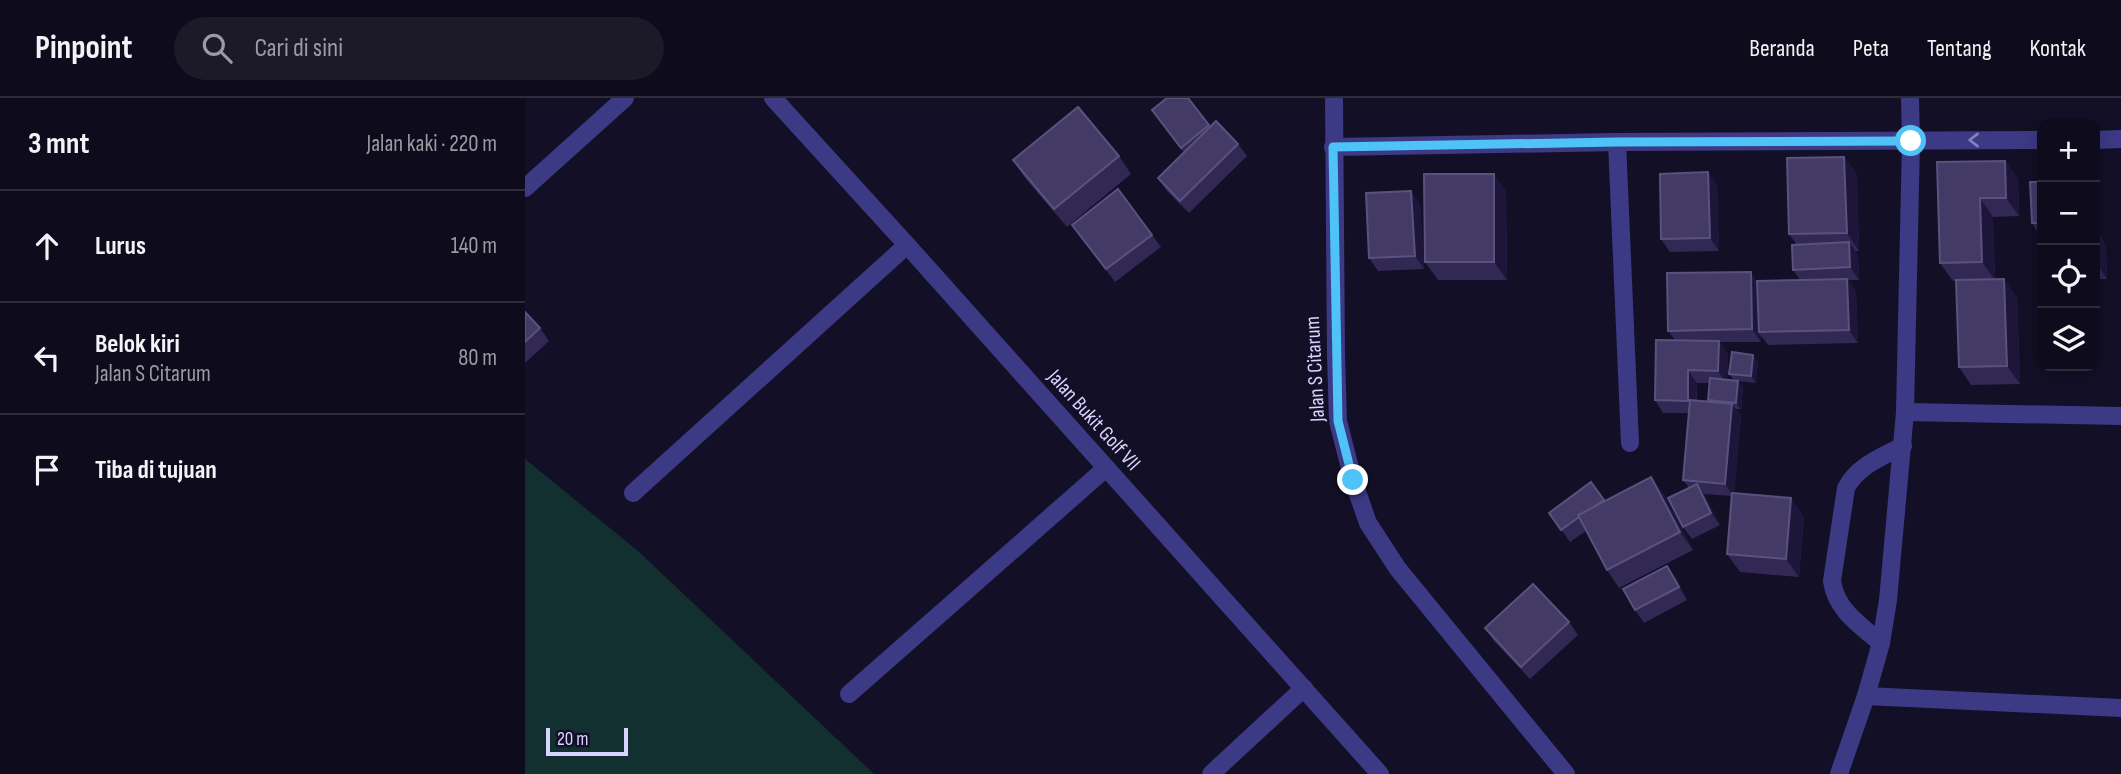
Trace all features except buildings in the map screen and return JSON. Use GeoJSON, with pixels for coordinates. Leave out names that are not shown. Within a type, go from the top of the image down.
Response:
{"type":"FeatureCollection","features":[{"type":"Feature","properties":{"kind":"street"},"geometry":{"type":"LineString","coordinates":[[525,188],[625,98]]}},
{"type":"Feature","properties":{"kind":"street","name":"Jalan Bukit Golf VII"},"geometry":{"type":"LineString","coordinates":[[773,98],[1380,774]]}},
{"type":"Feature","properties":{"kind":"street","name":"Jalan S Citarum"},"geometry":{"type":"LineString","coordinates":[[1334,98],[1338,421],[1353,480],[1368,523],[1398,569],[1566,774]]}},
{"type":"Feature","properties":{"kind":"street"},"geometry":{"type":"LineString","coordinates":[[1839,774],[1881,643],[1888,600],[1905,412],[1910,98]]}},
{"type":"Feature","properties":{"kind":"street"},"geometry":{"type":"LineString","coordinates":[[2100,140],[2121,139]]}},
{"type":"Feature","properties":{"kind":"street"},"geometry":{"type":"LineString","coordinates":[[1333,147],[1617,142],[2037,140]]}},
{"type":"Feature","properties":{"kind":"street"},"geometry":{"type":"LineString","coordinates":[[1617,142],[1630,443]]}},
{"type":"Feature","properties":{"kind":"street"},"geometry":{"type":"LineString","coordinates":[[633,493],[907,245]]}},
{"type":"Feature","properties":{"kind":"street"},"geometry":{"type":"LineString","coordinates":[[1905,412],[2121,416]]}},
{"type":"Feature","properties":{"kind":"street"},"geometry":{"type":"LineString","coordinates":[[1881,643],[1840,606],[1834,595],[1832,581],[1846,488],[1860,469],[1903,446]]}},
{"type":"Feature","properties":{"kind":"street"},"geometry":{"type":"LineString","coordinates":[[849,694],[1106,468]]}},
{"type":"Feature","properties":{"kind":"street"},"geometry":{"type":"LineString","coordinates":[[1211,774],[1304,688]]}},
{"type":"Feature","properties":{"kind":"street"},"geometry":{"type":"LineString","coordinates":[[1866,696],[2121,708]]}},
{"type":"Feature","properties":{"kind":"green space"},"geometry":{"type":"Polygon","coordinates":[[[525,459],[638,551],[874,774],[525,774],[525,459]]]}},
{"type":"Feature","properties":{"kind":"route"},"geometry":{"type":"LineString","coordinates":[[1353,480],[1338,421],[1333,147],[1911,141]]}}]}
